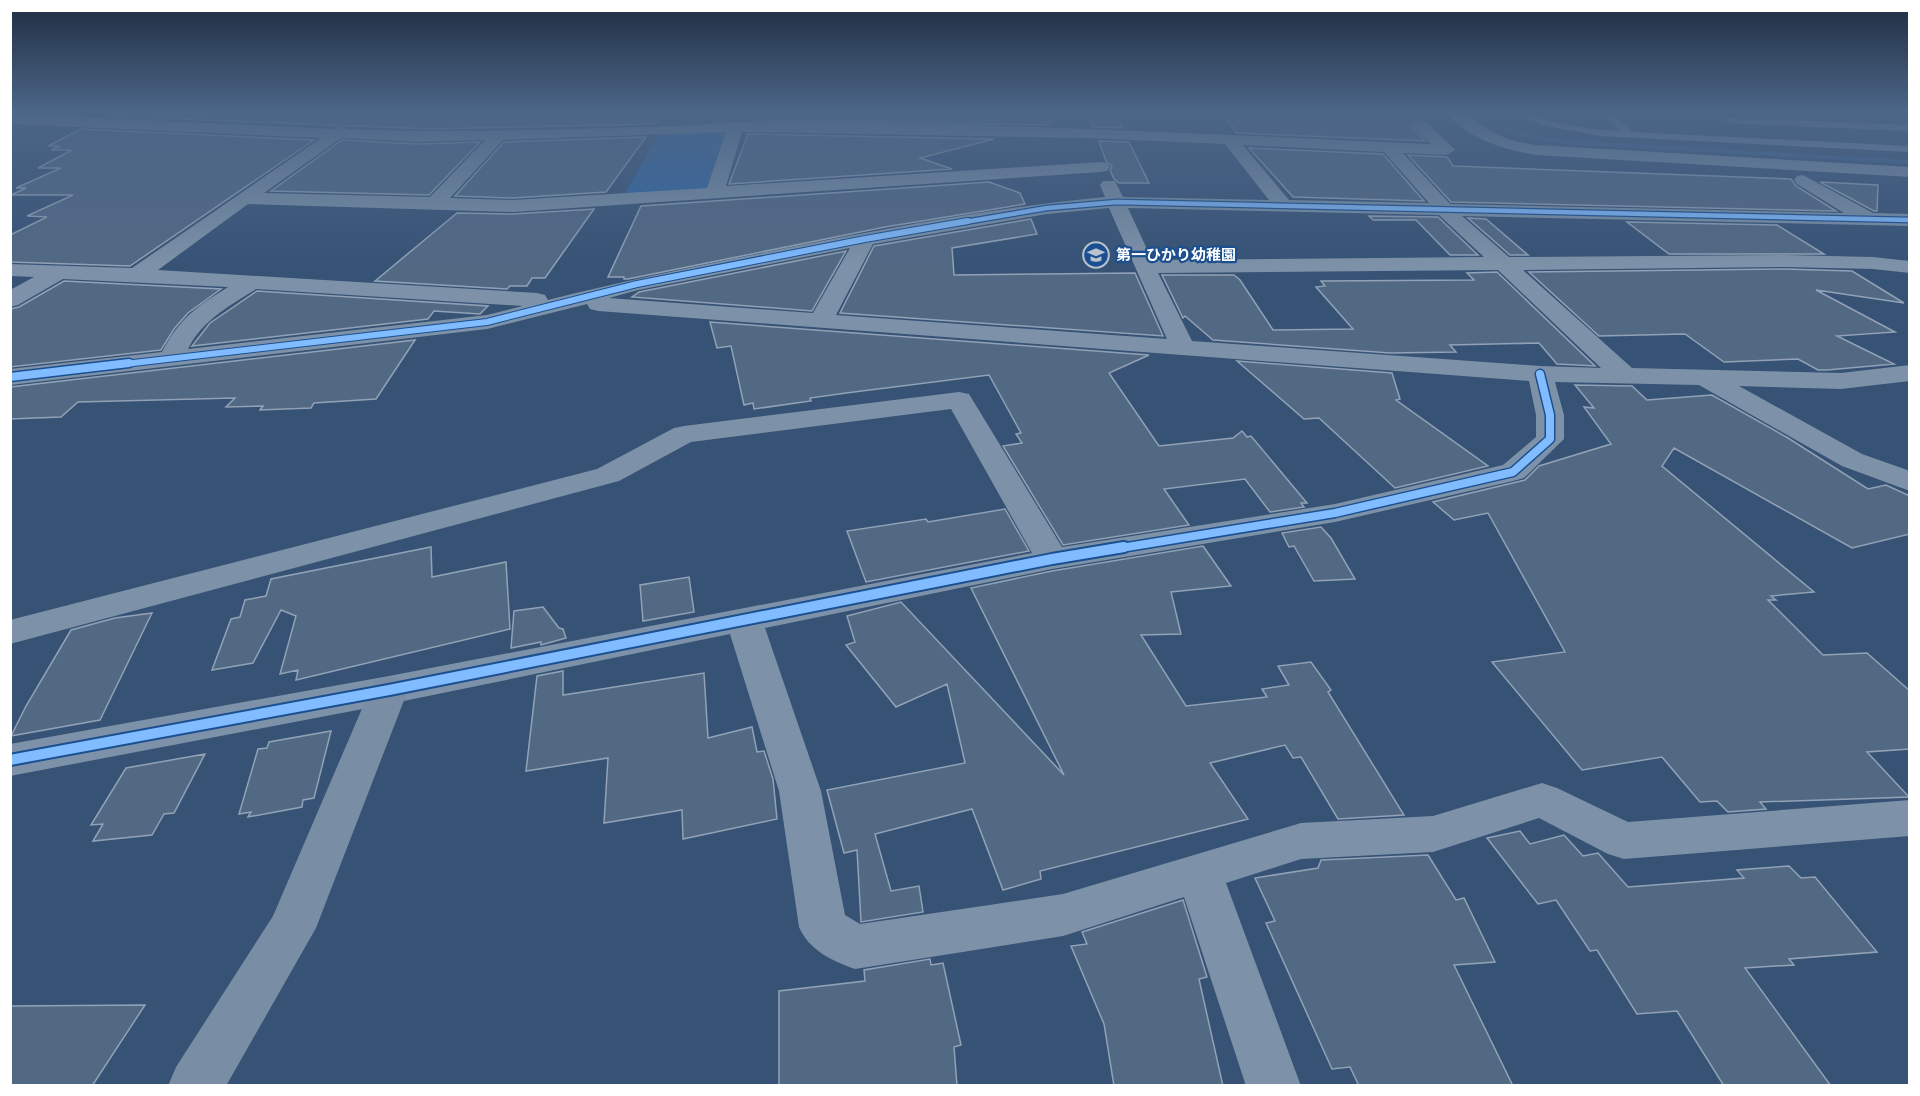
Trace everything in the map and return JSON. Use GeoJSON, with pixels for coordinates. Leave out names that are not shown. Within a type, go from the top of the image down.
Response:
{"type":"FeatureCollection","features":[{"type":"Feature","properties":{"kind":"street"},"geometry":{"type":"LineString","coordinates":[[136,275],[293,164]]}},
{"type":"Feature","properties":{"kind":"street"},"geometry":{"type":"LineString","coordinates":[[435,203],[472,164]]}},
{"type":"Feature","properties":{"kind":"street"},"geometry":{"type":"LineString","coordinates":[[715,191],[724,164]]}},
{"type":"Feature","properties":{"kind":"street"},"geometry":{"type":"LineString","coordinates":[[1100,164],[1143,267],[1183,347]]}},
{"type":"Feature","properties":{"kind":"street"},"geometry":{"type":"LineString","coordinates":[[1250,164],[1284,206]]}},
{"type":"Feature","properties":{"kind":"street"},"geometry":{"type":"LineString","coordinates":[[1404,164],[1445,210],[1625,376]]}},
{"type":"Feature","properties":{"kind":"street"},"geometry":{"type":"LineString","coordinates":[[1779,164],[1910,172]]}},
{"type":"Feature","properties":{"kind":"street"},"geometry":{"type":"LineString","coordinates":[[244,198],[513,206],[1101,167]]}},
{"type":"Feature","properties":{"kind":"street"},"geometry":{"type":"LineString","coordinates":[[947,177],[962,207]]}},
{"type":"Feature","properties":{"kind":"street"},"geometry":{"type":"LineString","coordinates":[[1803,180],[1868,219]]}},
{"type":"Feature","properties":{"kind":"street"},"geometry":{"type":"LineString","coordinates":[[10,377],[487,322],[649,282],[865,239],[962,207],[1047,208],[1117,202],[1910,220]]}},
{"type":"Feature","properties":{"kind":"street"},"geometry":{"type":"LineString","coordinates":[[1712,216],[1740,233]]}},
{"type":"Feature","properties":{"kind":"street"},"geometry":{"type":"LineString","coordinates":[[821,320],[865,239]]}},
{"type":"Feature","properties":{"kind":"street"},"geometry":{"type":"LineString","coordinates":[[1758,244],[1785,261]]}},
{"type":"Feature","properties":{"kind":"street"},"geometry":{"type":"LineString","coordinates":[[1143,267],[1785,261],[1874,262],[1910,267]]}},
{"type":"Feature","properties":{"kind":"street"},"geometry":{"type":"LineString","coordinates":[[10,270],[136,275],[566,302],[1540,374],[1841,381],[1910,373]]}},
{"type":"Feature","properties":{"kind":"street"},"geometry":{"type":"LineString","coordinates":[[10,300],[59,272]]}},
{"type":"Feature","properties":{"kind":"street"},"geometry":{"type":"LineString","coordinates":[[172,357],[185,331],[212,307],[252,282]]}},
{"type":"Feature","properties":{"kind":"street"},"geometry":{"type":"LineString","coordinates":[[10,760],[389,690],[1052,559],[1335,513],[1513,472],[1550,439],[1550,415],[1540,374]]}},
{"type":"Feature","properties":{"kind":"street"},"geometry":{"type":"LineString","coordinates":[[1706,379],[1852,460],[1910,482]]}},
{"type":"Feature","properties":{"kind":"street"},"geometry":{"type":"LineString","coordinates":[[10,632],[608,475],[684,434],[959,400],[1052,559]]}},
{"type":"Feature","properties":{"kind":"street"},"geometry":{"type":"LineString","coordinates":[[744,620],[800,791],[823,927],[855,947],[1063,915],[1301,841],[1433,834],[1542,800],[1624,841],[1910,818]]}},
{"type":"Feature","properties":{"kind":"street"},"geometry":{"type":"LineString","coordinates":[[195,1086],[292,928],[389,690]]}},
{"type":"Feature","properties":{"kind":"street"},"geometry":{"type":"LineString","coordinates":[[1199,872],[1274,1086]]}},
{"type":"Feature","properties":{"kind":"shaded area"},"geometry":{"type":"Polygon","coordinates":[[[641,164],[716,164],[708,189],[624,195],[641,164]]]}},
{"type":"Feature","properties":{"kind":"building"},"geometry":{"type":"Polygon","coordinates":[[[45,164],[279,164],[130,266],[10,262],[10,235],[47,217],[27,216],[73,195],[11,195],[26,188],[16,188],[61,168],[38,168],[45,164]]]}},
{"type":"Feature","properties":{"kind":"building"},"geometry":{"type":"Polygon","coordinates":[[[308,164],[459,164],[429,195],[271,191],[308,164]]]}},
{"type":"Feature","properties":{"kind":"building"},"geometry":{"type":"Polygon","coordinates":[[[484,164],[626,164],[606,192],[513,198],[455,196],[484,164]]]}},
{"type":"Feature","properties":{"kind":"building"},"geometry":{"type":"Polygon","coordinates":[[[737,164],[938,164],[952,169],[729,184],[737,164]]]}},
{"type":"Feature","properties":{"kind":"building"},"geometry":{"type":"Polygon","coordinates":[[[1110,164],[1140,164],[1149,183],[1119,183],[1114,179],[1110,170],[1112,166],[1110,164]]]}},
{"type":"Feature","properties":{"kind":"building"},"geometry":{"type":"Polygon","coordinates":[[[1263,164],[1392,164],[1424,201],[1293,197],[1263,164]]]}},
{"type":"Feature","properties":{"kind":"building"},"geometry":{"type":"Polygon","coordinates":[[[1416,164],[1791,179],[1796,186],[1836,211],[1451,202],[1416,164]]]}},
{"type":"Feature","properties":{"kind":"building"},"geometry":{"type":"Polygon","coordinates":[[[989,182],[1020,193],[1025,204],[885,227],[628,279],[608,277],[641,206],[989,182]]]}},
{"type":"Feature","properties":{"kind":"building"},"geometry":{"type":"Polygon","coordinates":[[[1820,182],[1878,185],[1877,211],[1874,211],[1820,182]]]}},
{"type":"Feature","properties":{"kind":"building"},"geometry":{"type":"Polygon","coordinates":[[[594,209],[545,278],[532,278],[527,286],[510,286],[507,289],[375,281],[457,213],[513,214],[594,209]]]}},
{"type":"Feature","properties":{"kind":"building"},"geometry":{"type":"Polygon","coordinates":[[[1369,216],[1438,217],[1478,255],[1450,255],[1416,220],[1373,220],[1369,216]]]}},
{"type":"Feature","properties":{"kind":"building"},"geometry":{"type":"Polygon","coordinates":[[[1468,218],[1486,219],[1528,255],[1510,255],[1468,218]]]}},
{"type":"Feature","properties":{"kind":"building"},"geometry":{"type":"Polygon","coordinates":[[[1031,219],[1037,234],[952,248],[954,275],[1135,273],[1163,336],[840,313],[874,246],[1031,219]]]}},
{"type":"Feature","properties":{"kind":"building"},"geometry":{"type":"Polygon","coordinates":[[[1627,222],[1777,225],[1824,254],[1669,254],[1627,222]]]}},
{"type":"Feature","properties":{"kind":"building"},"geometry":{"type":"Polygon","coordinates":[[[846,251],[812,311],[632,297],[639,292],[846,251]]]}},
{"type":"Feature","properties":{"kind":"building"},"geometry":{"type":"Polygon","coordinates":[[[1785,269],[1852,271],[1904,303],[1816,290],[1895,332],[1837,336],[1894,364],[1818,370],[1798,359],[1724,362],[1685,334],[1599,336],[1529,272],[1785,269]]]}},
{"type":"Feature","properties":{"kind":"building"},"geometry":{"type":"Polygon","coordinates":[[[1497,272],[1595,366],[1557,364],[1539,343],[1450,345],[1456,352],[1390,353],[1213,340],[1185,316],[1183,318],[1162,275],[1234,275],[1240,280],[1273,330],[1353,329],[1316,287],[1325,286],[1321,281],[1474,280],[1467,273],[1497,272]]]}},
{"type":"Feature","properties":{"kind":"building"},"geometry":{"type":"Polygon","coordinates":[[[64,281],[221,289],[188,313],[174,329],[161,350],[10,367],[10,309],[19,307],[64,281]]]}},
{"type":"Feature","properties":{"kind":"building"},"geometry":{"type":"Polygon","coordinates":[[[257,291],[488,306],[480,314],[434,311],[428,319],[192,346],[210,323],[257,291]]]}},
{"type":"Feature","properties":{"kind":"building"},"geometry":{"type":"Polygon","coordinates":[[[710,322],[1149,355],[1109,373],[1159,446],[1233,438],[1242,431],[1247,437],[1251,436],[1307,503],[1301,503],[1304,507],[1270,512],[1245,479],[1164,489],[1189,525],[1063,545],[1003,446],[1022,443],[1016,434],[1021,433],[989,375],[810,398],[811,401],[754,409],[753,403],[744,405],[731,346],[717,348],[710,322]]]}},
{"type":"Feature","properties":{"kind":"building"},"geometry":{"type":"Polygon","coordinates":[[[415,340],[376,399],[314,403],[311,408],[260,410],[263,406],[226,407],[235,398],[78,402],[61,417],[10,419],[10,387],[415,340]]]}},
{"type":"Feature","properties":{"kind":"building"},"geometry":{"type":"Polygon","coordinates":[[[1237,361],[1392,373],[1400,399],[1396,400],[1488,466],[1395,488],[1319,418],[1304,419],[1237,361]]]}},
{"type":"Feature","properties":{"kind":"building"},"geometry":{"type":"Polygon","coordinates":[[[1575,385],[1632,386],[1647,400],[1712,395],[1788,438],[1868,489],[1886,485],[1910,496],[1910,534],[1852,548],[1674,448],[1662,466],[1814,592],[1771,596],[1776,600],[1768,600],[1823,655],[1867,653],[1910,691],[1910,749],[1867,752],[1909,797],[1760,802],[1766,809],[1728,812],[1717,801],[1700,802],[1662,757],[1582,770],[1492,662],[1565,652],[1488,513],[1454,520],[1433,502],[1525,480],[1539,466],[1611,444],[1584,407],[1594,408],[1575,385]]]}},
{"type":"Feature","properties":{"kind":"building"},"geometry":{"type":"Polygon","coordinates":[[[1005,509],[1029,551],[866,582],[847,531],[926,519],[928,522],[1005,509]]]}},
{"type":"Feature","properties":{"kind":"building"},"geometry":{"type":"Polygon","coordinates":[[[1321,527],[1331,538],[1355,579],[1314,581],[1294,546],[1289,547],[1282,533],[1321,527]]]}},
{"type":"Feature","properties":{"kind":"building"},"geometry":{"type":"Polygon","coordinates":[[[1203,546],[1231,586],[1171,592],[1181,634],[1141,635],[1186,706],[1267,697],[1262,689],[1289,685],[1278,666],[1311,662],[1331,690],[1328,692],[1404,815],[1338,819],[1301,757],[1293,758],[1285,745],[1210,763],[1248,819],[1040,871],[1041,879],[1003,890],[972,809],[875,834],[891,891],[919,886],[923,912],[861,922],[857,850],[844,853],[827,790],[965,763],[947,684],[896,707],[846,645],[855,642],[847,616],[901,602],[1064,775],[971,588],[1052,571],[1203,546]]]}},
{"type":"Feature","properties":{"kind":"building"},"geometry":{"type":"Polygon","coordinates":[[[431,547],[432,577],[506,562],[510,629],[296,680],[298,670],[280,674],[296,616],[281,610],[253,663],[212,670],[231,619],[240,617],[245,600],[266,596],[271,579],[431,547]]]}},
{"type":"Feature","properties":{"kind":"building"},"geometry":{"type":"Polygon","coordinates":[[[689,577],[694,612],[643,621],[640,585],[689,577]]]}},
{"type":"Feature","properties":{"kind":"building"},"geometry":{"type":"Polygon","coordinates":[[[543,607],[559,628],[563,629],[566,638],[541,645],[541,642],[511,648],[514,611],[543,607]]]}},
{"type":"Feature","properties":{"kind":"building"},"geometry":{"type":"Polygon","coordinates":[[[152,613],[100,720],[11,736],[71,630],[115,618],[152,613]]]}},
{"type":"Feature","properties":{"kind":"building"},"geometry":{"type":"Polygon","coordinates":[[[563,671],[563,695],[704,673],[708,738],[752,727],[757,752],[764,751],[773,779],[777,819],[683,839],[682,810],[604,823],[608,758],[526,771],[537,676],[563,671]]]}},
{"type":"Feature","properties":{"kind":"building"},"geometry":{"type":"Polygon","coordinates":[[[331,731],[314,798],[303,800],[302,807],[248,817],[251,812],[239,814],[258,749],[267,748],[269,742],[331,731]]]}},
{"type":"Feature","properties":{"kind":"building"},"geometry":{"type":"Polygon","coordinates":[[[205,754],[174,813],[164,814],[152,835],[93,841],[103,824],[91,825],[126,768],[205,754]]]}},
{"type":"Feature","properties":{"kind":"building"},"geometry":{"type":"Polygon","coordinates":[[[1520,831],[1530,844],[1564,835],[1583,856],[1598,853],[1628,887],[1744,878],[1737,870],[1789,866],[1801,878],[1815,877],[1877,952],[1789,959],[1794,965],[1745,968],[1831,1086],[1724,1086],[1677,1011],[1637,1014],[1597,950],[1590,951],[1556,900],[1538,904],[1487,838],[1520,831]]]}},
{"type":"Feature","properties":{"kind":"building"},"geometry":{"type":"Polygon","coordinates":[[[1428,855],[1456,900],[1464,898],[1495,962],[1454,965],[1513,1086],[1359,1086],[1350,1067],[1332,1069],[1266,923],[1275,921],[1255,878],[1318,868],[1321,860],[1428,855]]]}},
{"type":"Feature","properties":{"kind":"building"},"geometry":{"type":"Polygon","coordinates":[[[1183,900],[1207,977],[1199,979],[1223,1086],[1114,1086],[1104,1024],[1071,946],[1087,944],[1082,932],[1183,900]]]}},
{"type":"Feature","properties":{"kind":"building"},"geometry":{"type":"Polygon","coordinates":[[[930,959],[931,965],[943,963],[961,1045],[954,1047],[957,1086],[779,1086],[779,991],[865,981],[864,970],[930,959]]]}},
{"type":"Feature","properties":{"kind":"building"},"geometry":{"type":"Polygon","coordinates":[[[145,1005],[92,1086],[10,1086],[10,1006],[145,1005]]]}},
{"type":"Feature","properties":{"kind":"cycle path"},"geometry":{"type":"LineString","coordinates":[[10,377],[487,322],[637,284],[865,239],[1047,208],[1117,202],[1910,220]]}},
{"type":"Feature","properties":{"kind":"cycle path"},"geometry":{"type":"LineString","coordinates":[[10,760],[389,690],[1052,559],[1335,513],[1513,472],[1550,439],[1550,415],[1540,374]]}},
{"type":"Feature","properties":{"kind":"place","name":"第一ひかり幼稚園"},"geometry":{"type":"Point","coordinates":[1096,255]}}]}
